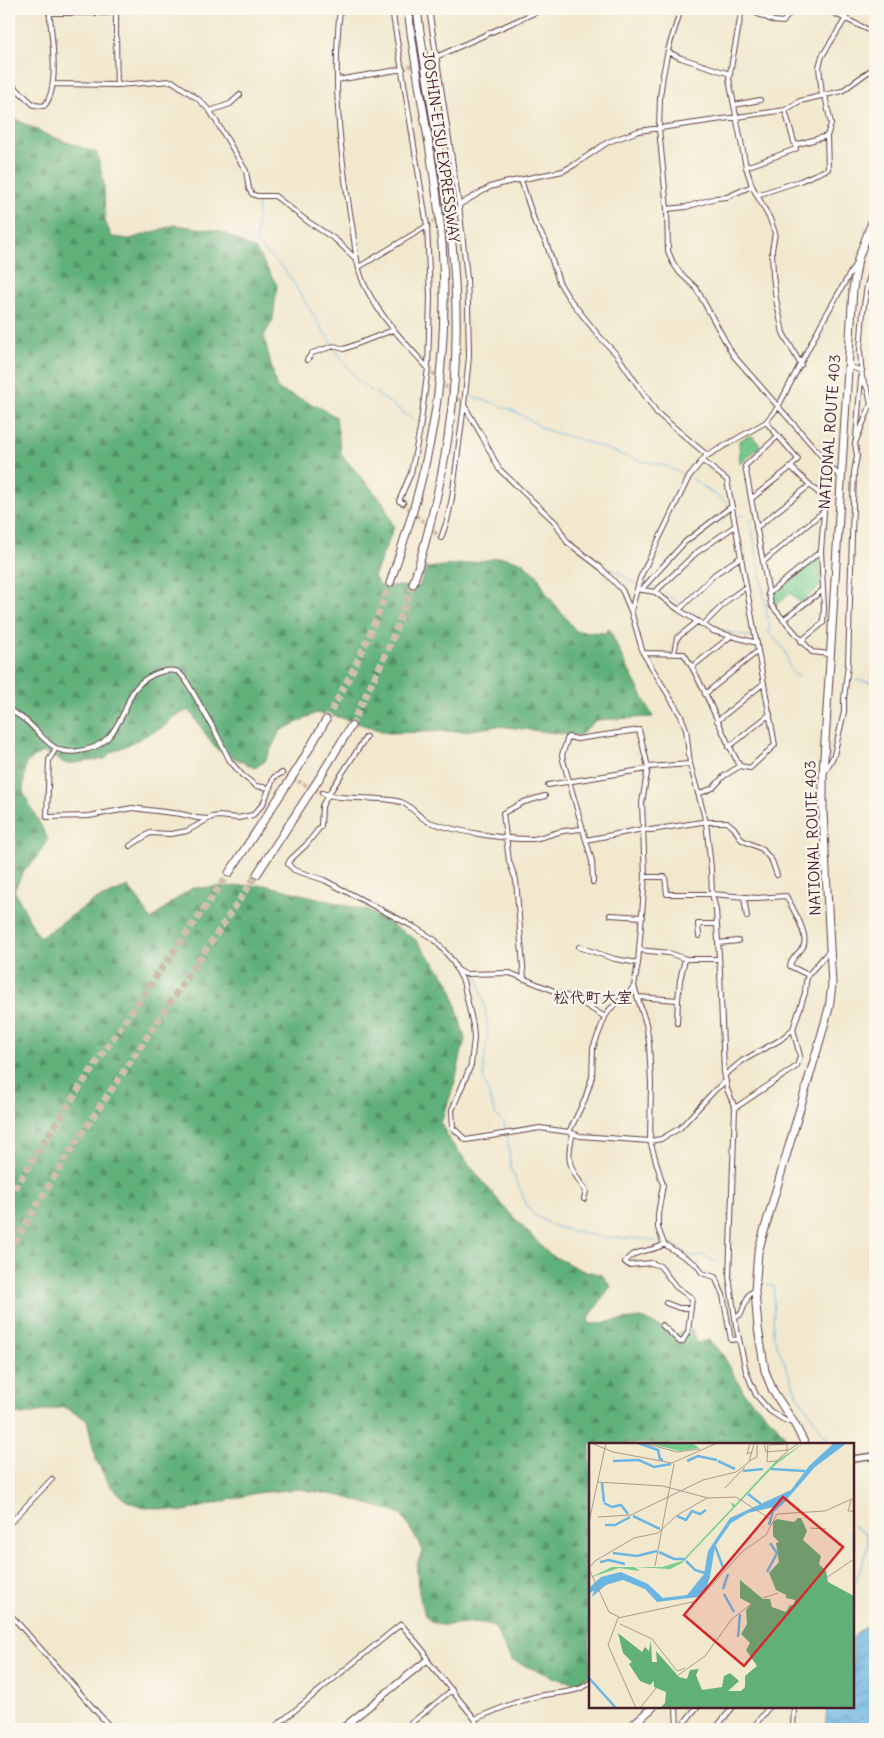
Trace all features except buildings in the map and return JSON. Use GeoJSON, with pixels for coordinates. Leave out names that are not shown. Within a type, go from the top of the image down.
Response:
{"type":"FeatureCollection","features":[{"type":"Feature","properties":{"kind":"highway","name":"JOSHIN-ETSU EXPRESSWAY"},"geometry":{"type":"LineString","coordinates":[[390,583],[412,515],[424,468],[437,399],[443,342],[443,268],[440,220],[408,9]]}},
{"type":"Feature","properties":{"kind":"highway","name":"JOSHIN-ETSU EXPRESSWAY"},"geometry":{"type":"LineString","coordinates":[[413,584],[435,509],[446,456],[453,399],[456,333],[455,282],[450,227],[416,9]]}},
{"type":"Feature","properties":{"kind":"highway","name":"NATIONAL ROUTE 403"},"geometry":{"type":"LineString","coordinates":[[804,1443],[773,1391],[765,1371],[754,1292],[758,1252],[829,1008],[832,985],[823,813],[823,774],[852,289],[858,259],[875,214]]}},
{"type":"Feature","properties":{"kind":"highway"},"geometry":{"type":"LineString","coordinates":[[229,872],[293,776],[326,720]]}},
{"type":"Feature","properties":{"kind":"highway"},"geometry":{"type":"LineString","coordinates":[[257,874],[351,726]]}},
{"type":"Feature","properties":{"kind":"highway"},"geometry":{"type":"LineString","coordinates":[[628,1729],[652,1708]]}},
{"type":"Feature","properties":{"kind":"street"},"geometry":{"type":"LineString","coordinates":[[340,9],[337,80],[342,157],[357,260],[365,287],[394,330],[428,368]]}},
{"type":"Feature","properties":{"kind":"street"},"geometry":{"type":"LineString","coordinates":[[392,9],[428,226],[430,330],[428,368],[420,429],[411,473],[399,501],[403,503]]}},
{"type":"Feature","properties":{"kind":"street"},"geometry":{"type":"LineString","coordinates":[[429,9],[459,205],[468,278],[469,357],[452,498],[441,538]]}},
{"type":"Feature","properties":{"kind":"street"},"geometry":{"type":"LineString","coordinates":[[436,57],[543,9]]}},
{"type":"Feature","properties":{"kind":"street"},"geometry":{"type":"LineString","coordinates":[[681,9],[668,52],[662,82],[659,129],[667,210],[668,251],[680,273],[696,288],[733,355],[841,478]]}},
{"type":"Feature","properties":{"kind":"street"},"geometry":{"type":"LineString","coordinates":[[742,9],[729,78],[746,168],[752,186],[775,232],[772,250],[773,275],[783,333],[801,365]]}},
{"type":"Feature","properties":{"kind":"street"},"geometry":{"type":"LineString","coordinates":[[746,9],[774,21],[783,22],[793,9]]}},
{"type":"Feature","properties":{"kind":"street"},"geometry":{"type":"LineString","coordinates":[[825,9],[831,10],[875,32]]}},
{"type":"Feature","properties":{"kind":"street"},"geometry":{"type":"LineString","coordinates":[[9,82],[34,105],[41,107],[49,98],[53,84],[49,11],[116,11],[115,51],[118,85]]}},
{"type":"Feature","properties":{"kind":"street"},"geometry":{"type":"LineString","coordinates":[[757,195],[800,181],[828,169],[827,136],[831,124],[823,95],[819,67],[822,56],[846,18]]}},
{"type":"Feature","properties":{"kind":"street"},"geometry":{"type":"LineString","coordinates":[[668,52],[730,74]]}},
{"type":"Feature","properties":{"kind":"street"},"geometry":{"type":"LineString","coordinates":[[459,205],[490,187],[563,171],[608,142],[621,136],[639,131],[785,110],[800,101],[842,91],[875,67]]}},
{"type":"Feature","properties":{"kind":"street"},"geometry":{"type":"LineString","coordinates":[[337,80],[403,69]]}},
{"type":"Feature","properties":{"kind":"street"},"geometry":{"type":"LineString","coordinates":[[53,84],[118,85],[172,81],[198,99],[210,111],[246,171],[249,189],[252,194],[257,196],[275,196],[307,221],[336,240],[357,260]]}},
{"type":"Feature","properties":{"kind":"street"},"geometry":{"type":"LineString","coordinates":[[210,111],[230,104],[240,95]]}},
{"type":"Feature","properties":{"kind":"street"},"geometry":{"type":"LineString","coordinates":[[734,105],[760,100]]}},
{"type":"Feature","properties":{"kind":"street"},"geometry":{"type":"LineString","coordinates":[[746,168],[796,149],[785,110]]}},
{"type":"Feature","properties":{"kind":"street"},"geometry":{"type":"LineString","coordinates":[[795,145],[827,136]]}},
{"type":"Feature","properties":{"kind":"street"},"geometry":{"type":"LineString","coordinates":[[521,180],[535,222],[546,242],[559,282],[568,297],[617,355],[657,413],[708,455]]}},
{"type":"Feature","properties":{"kind":"street"},"geometry":{"type":"LineString","coordinates":[[667,210],[727,197],[752,186]]}},
{"type":"Feature","properties":{"kind":"street"},"geometry":{"type":"LineString","coordinates":[[359,267],[428,226]]}},
{"type":"Feature","properties":{"kind":"street"},"geometry":{"type":"LineString","coordinates":[[856,443],[871,404],[868,390],[862,378],[860,351],[862,312],[875,258]]}},
{"type":"Feature","properties":{"kind":"street"},"geometry":{"type":"LineString","coordinates":[[631,611],[639,590],[640,578],[689,476],[708,455],[766,422],[778,407],[821,324],[858,259]]}},
{"type":"Feature","properties":{"kind":"street"},"geometry":{"type":"LineString","coordinates":[[307,360],[312,353],[334,346],[344,349],[394,330]]}},
{"type":"Feature","properties":{"kind":"street"},"geometry":{"type":"LineString","coordinates":[[848,366],[862,372]]}},
{"type":"Feature","properties":{"kind":"street"},"geometry":{"type":"LineString","coordinates":[[823,774],[834,754],[844,712],[848,664],[854,472],[857,456],[856,443],[862,372]]}},
{"type":"Feature","properties":{"kind":"street"},"geometry":{"type":"LineString","coordinates":[[464,405],[499,469],[556,523],[567,542],[601,568],[622,590],[631,611],[643,653],[681,716],[686,729],[690,764],[706,822],[712,894],[717,924],[725,1075],[735,1108],[729,1277],[735,1318],[746,1371],[756,1394],[770,1411],[794,1424]]}},
{"type":"Feature","properties":{"kind":"street"},"geometry":{"type":"LineString","coordinates":[[751,499],[798,459],[766,422]]}},
{"type":"Feature","properties":{"kind":"street"},"geometry":{"type":"LineString","coordinates":[[778,436],[744,466],[768,594],[771,605],[812,652],[830,654]]}},
{"type":"Feature","properties":{"kind":"street"},"geometry":{"type":"LineString","coordinates":[[698,794],[714,788],[724,776],[740,766],[750,768],[775,745],[727,480],[703,461]]}},
{"type":"Feature","properties":{"kind":"street"},"geometry":{"type":"LineString","coordinates":[[791,466],[825,499],[821,551],[823,623],[801,640]]}},
{"type":"Feature","properties":{"kind":"street"},"geometry":{"type":"LineString","coordinates":[[756,528],[810,485]]}},
{"type":"Feature","properties":{"kind":"street"},"geometry":{"type":"LineString","coordinates":[[639,590],[685,542],[732,506]]}},
{"type":"Feature","properties":{"kind":"street"},"geometry":{"type":"LineString","coordinates":[[762,562],[824,511]]}},
{"type":"Feature","properties":{"kind":"street"},"geometry":{"type":"LineString","coordinates":[[655,592],[696,553],[735,526]]}},
{"type":"Feature","properties":{"kind":"street"},"geometry":{"type":"LineString","coordinates":[[768,594],[821,551]]}},
{"type":"Feature","properties":{"kind":"street"},"geometry":{"type":"LineString","coordinates":[[679,610],[715,574],[741,557]]}},
{"type":"Feature","properties":{"kind":"street"},"geometry":{"type":"LineString","coordinates":[[704,624],[746,587]]}},
{"type":"Feature","properties":{"kind":"street"},"geometry":{"type":"LineString","coordinates":[[639,590],[655,592],[679,610],[713,631],[757,643]]}},
{"type":"Feature","properties":{"kind":"street"},"geometry":{"type":"LineString","coordinates":[[783,620],[823,590]]}},
{"type":"Feature","properties":{"kind":"street"},"geometry":{"type":"LineString","coordinates":[[674,653],[677,638],[698,621]]}},
{"type":"Feature","properties":{"kind":"street"},"geometry":{"type":"LineString","coordinates":[[692,667],[731,636]]}},
{"type":"Feature","properties":{"kind":"street"},"geometry":{"type":"LineString","coordinates":[[705,694],[758,651]]}},
{"type":"Feature","properties":{"kind":"street"},"geometry":{"type":"LineString","coordinates":[[643,653],[684,654],[740,766]]}},
{"type":"Feature","properties":{"kind":"street"},"geometry":{"type":"LineString","coordinates":[[9,710],[26,720],[56,748],[72,752],[88,750],[109,738],[135,688],[149,677],[165,672],[176,672],[181,674],[187,682],[230,761],[242,775],[256,786],[270,788]]}},
{"type":"Feature","properties":{"kind":"street"},"geometry":{"type":"LineString","coordinates":[[717,721],[764,683]]}},
{"type":"Feature","properties":{"kind":"street"},"geometry":{"type":"LineString","coordinates":[[729,747],[770,714]]}},
{"type":"Feature","properties":{"kind":"street"},"geometry":{"type":"LineString","coordinates":[[584,1199],[586,1191],[573,1173],[569,1162],[571,1133],[585,1100],[592,1077],[593,1048],[605,1017],[610,1009],[629,993],[634,986],[638,963],[645,877],[642,802],[647,768],[639,730],[576,740],[568,737],[562,755],[592,861],[593,882]]}},
{"type":"Feature","properties":{"kind":"street"},"geometry":{"type":"LineString","coordinates":[[366,737],[322,806],[321,826],[288,864],[294,870],[324,880],[387,912],[436,940],[452,960],[463,981],[474,1038],[471,1065],[452,1110],[453,1128],[466,1140],[540,1128],[580,1136],[650,1141],[661,1139],[680,1128],[715,1090],[726,1081]]}},
{"type":"Feature","properties":{"kind":"street"},"geometry":{"type":"LineString","coordinates":[[56,748],[50,760],[47,817],[89,816],[132,808],[208,819]]}},
{"type":"Feature","properties":{"kind":"street"},"geometry":{"type":"LineString","coordinates":[[548,786],[647,768],[690,764]]}},
{"type":"Feature","properties":{"kind":"street"},"geometry":{"type":"LineString","coordinates":[[130,846],[150,833],[178,834],[194,829],[208,819],[219,816],[238,818],[253,815],[263,804],[274,777],[282,773]]}},
{"type":"Feature","properties":{"kind":"street"},"geometry":{"type":"LineString","coordinates":[[322,793],[401,802],[408,805],[419,817],[429,822],[478,834],[506,838],[535,839],[561,831],[582,829]]}},
{"type":"Feature","properties":{"kind":"street"},"geometry":{"type":"LineString","coordinates":[[524,979],[516,880],[509,861],[503,813],[524,802],[545,796]]}},
{"type":"Feature","properties":{"kind":"street"},"geometry":{"type":"LineString","coordinates":[[586,840],[643,829],[651,830],[706,822],[727,822],[734,828],[742,840],[762,849],[772,861],[777,874]]}},
{"type":"Feature","properties":{"kind":"street"},"geometry":{"type":"LineString","coordinates":[[645,877],[665,877],[667,894],[712,894],[757,898],[786,896],[800,922],[806,940],[803,948],[791,960],[790,966],[808,975]]}},
{"type":"Feature","properties":{"kind":"street"},"geometry":{"type":"LineString","coordinates":[[744,897],[747,917]]}},
{"type":"Feature","properties":{"kind":"street"},"geometry":{"type":"LineString","coordinates":[[610,915],[643,917]]}},
{"type":"Feature","properties":{"kind":"street"},"geometry":{"type":"LineString","coordinates":[[699,936],[698,924],[717,924]]}},
{"type":"Feature","properties":{"kind":"street"},"geometry":{"type":"LineString","coordinates":[[718,943],[738,941]]}},
{"type":"Feature","properties":{"kind":"street"},"geometry":{"type":"LineString","coordinates":[[579,947],[615,959],[638,963]]}},
{"type":"Feature","properties":{"kind":"street"},"geometry":{"type":"LineString","coordinates":[[639,950],[669,953],[685,959],[719,959]]}},
{"type":"Feature","properties":{"kind":"street"},"geometry":{"type":"LineString","coordinates":[[725,1075],[742,1061],[780,1040],[793,1029],[805,993],[808,975],[831,950]]}},
{"type":"Feature","properties":{"kind":"street"},"geometry":{"type":"LineString","coordinates":[[677,1024],[680,980],[685,959]]}},
{"type":"Feature","properties":{"kind":"street"},"geometry":{"type":"LineString","coordinates":[[456,970],[465,974],[510,973],[579,1001],[605,1017]]}},
{"type":"Feature","properties":{"kind":"street"},"geometry":{"type":"LineString","coordinates":[[634,986],[646,1024],[649,1042],[650,1141],[663,1185],[657,1223],[664,1244],[697,1266],[702,1273],[715,1277],[723,1295],[731,1340],[739,1339]]}},
{"type":"Feature","properties":{"kind":"street"},"geometry":{"type":"LineString","coordinates":[[638,997],[678,1000]]}},
{"type":"Feature","properties":{"kind":"street"},"geometry":{"type":"LineString","coordinates":[[735,1108],[797,1066],[800,1056],[793,1029]]}},
{"type":"Feature","properties":{"kind":"street"},"geometry":{"type":"LineString","coordinates":[[662,1325],[682,1342],[688,1332],[692,1298],[676,1287],[660,1266],[651,1263],[626,1264],[633,1254],[658,1248],[664,1244]]}},
{"type":"Feature","properties":{"kind":"street"},"geometry":{"type":"LineString","coordinates":[[735,1318],[741,1314],[749,1294],[754,1292]]}},
{"type":"Feature","properties":{"kind":"street"},"geometry":{"type":"LineString","coordinates":[[666,1303],[679,1308],[691,1308]]}},
{"type":"Feature","properties":{"kind":"street"},"geometry":{"type":"LineString","coordinates":[[854,1459],[875,1456]]}},
{"type":"Feature","properties":{"kind":"street"},"geometry":{"type":"LineString","coordinates":[[9,1524],[52,1479]]}},
{"type":"Feature","properties":{"kind":"street"},"geometry":{"type":"LineString","coordinates":[[9,1613],[112,1729]]}},
{"type":"Feature","properties":{"kind":"street"},"geometry":{"type":"LineString","coordinates":[[272,1729],[401,1624],[425,1653],[427,1660],[475,1719],[478,1729]]}},
{"type":"Feature","properties":{"kind":"street"},"geometry":{"type":"LineString","coordinates":[[341,1729],[427,1660]]}},
{"type":"Feature","properties":{"kind":"street"},"geometry":{"type":"LineString","coordinates":[[475,1719],[508,1704],[538,1696],[581,1690],[589,1684]]}},
{"type":"Feature","properties":{"kind":"street"},"geometry":{"type":"LineString","coordinates":[[404,1729],[452,1690]]}},
{"type":"Feature","properties":{"kind":"street"},"geometry":{"type":"LineString","coordinates":[[676,1708],[678,1729]]}},
{"type":"Feature","properties":{"kind":"street"},"geometry":{"type":"LineString","coordinates":[[678,1729],[696,1708]]}},
{"type":"Feature","properties":{"kind":"street"},"geometry":{"type":"LineString","coordinates":[[715,1729],[732,1708]]}},
{"type":"Feature","properties":{"kind":"street"},"geometry":{"type":"LineString","coordinates":[[752,1729],[768,1708]]}},
{"type":"Feature","properties":{"kind":"street"},"geometry":{"type":"LineString","coordinates":[[793,1729],[794,1708]]}},
{"type":"Feature","properties":{"kind":"green space"},"geometry":{"type":"Polygon","coordinates":[[[9,116],[45,134],[97,153],[104,184],[105,221],[112,237],[130,239],[175,225],[220,231],[256,250],[277,285],[273,320],[264,336],[277,389],[317,406],[336,417],[341,454],[383,502],[394,527],[374,577],[380,585],[419,587],[426,568],[502,557],[522,562],[537,575],[546,593],[576,631],[606,633],[609,628],[653,717],[596,720],[580,736],[498,726],[463,731],[388,733],[339,717],[316,713],[280,731],[265,761],[255,768],[216,749],[189,710],[171,718],[165,726],[111,753],[105,759],[67,764],[42,752],[26,763],[23,792],[48,839],[35,860],[25,869],[14,890],[39,938],[93,901],[128,887],[139,900],[151,920],[169,904],[192,888],[265,885],[369,911],[415,939],[450,983],[465,1039],[454,1085],[441,1123],[450,1141],[502,1205],[549,1254],[581,1270],[602,1275],[611,1286],[588,1319],[590,1324],[641,1318],[676,1334],[692,1329],[697,1343],[709,1340],[723,1355],[745,1394],[774,1422],[789,1443],[589,1443],[589,1677],[577,1683],[561,1680],[511,1660],[494,1626],[473,1622],[447,1625],[433,1623],[424,1611],[419,1593],[417,1566],[423,1550],[401,1514],[341,1496],[300,1489],[256,1493],[182,1512],[140,1506],[125,1500],[110,1486],[96,1460],[87,1420],[64,1407],[23,1415],[9,1412],[9,116]]]}},
{"type":"Feature","properties":{"kind":"green space"},"geometry":{"type":"Polygon","coordinates":[[[751,435],[761,446],[740,464],[739,441],[751,435]]]}},
{"type":"Feature","properties":{"kind":"green space"},"geometry":{"type":"Polygon","coordinates":[[[816,558],[820,560],[820,585],[818,588],[800,603],[791,593],[775,606],[772,595],[816,558]]]}},
{"type":"Feature","properties":{"kind":"water"},"geometry":{"type":"Polygon","coordinates":[[[875,1622],[875,1729],[825,1729],[827,1708],[854,1708],[854,1637],[859,1631],[875,1622]]]}},
{"type":"Feature","properties":{"kind":"waterway"},"geometry":{"type":"LineString","coordinates":[[258,202],[256,243],[285,270],[340,357],[358,381],[417,422]]}},
{"type":"Feature","properties":{"kind":"waterway"},"geometry":{"type":"LineString","coordinates":[[472,397],[516,412],[544,429],[633,459],[666,466],[687,476]]}},
{"type":"Feature","properties":{"kind":"waterway"},"geometry":{"type":"LineString","coordinates":[[692,479],[727,503]]}},
{"type":"Feature","properties":{"kind":"waterway"},"geometry":{"type":"LineString","coordinates":[[738,516],[746,516],[751,524],[770,629],[768,632],[784,651],[792,673],[799,676]]}},
{"type":"Feature","properties":{"kind":"waterway"},"geometry":{"type":"LineString","coordinates":[[598,563],[618,572],[635,584]]}},
{"type":"Feature","properties":{"kind":"waterway"},"geometry":{"type":"LineString","coordinates":[[647,585],[655,587]]}},
{"type":"Feature","properties":{"kind":"waterway"},"geometry":{"type":"LineString","coordinates":[[664,591],[679,604]]}},
{"type":"Feature","properties":{"kind":"waterway"},"geometry":{"type":"LineString","coordinates":[[685,610],[704,621]]}},
{"type":"Feature","properties":{"kind":"waterway"},"geometry":{"type":"LineString","coordinates":[[711,625],[720,630],[751,637]]}},
{"type":"Feature","properties":{"kind":"waterway"},"geometry":{"type":"LineString","coordinates":[[856,680],[875,683]]}},
{"type":"Feature","properties":{"kind":"waterway"},"geometry":{"type":"LineString","coordinates":[[478,977],[488,1031],[484,1081],[495,1114],[504,1123],[511,1169],[528,1208],[534,1215],[556,1227],[600,1237],[644,1239],[660,1242]]}},
{"type":"Feature","properties":{"kind":"waterway"},"geometry":{"type":"LineString","coordinates":[[668,1244],[672,1244],[694,1257],[703,1255],[718,1263]]}},
{"type":"Feature","properties":{"kind":"waterway"},"geometry":{"type":"LineString","coordinates":[[766,1284],[772,1285],[774,1288],[773,1335],[798,1396],[829,1443]]}},
{"type":"Feature","properties":{"kind":"waterway"},"geometry":{"type":"LineString","coordinates":[[854,1526],[867,1535],[869,1545],[854,1586]]}},
{"type":"Feature","properties":{"kind":"tunnel"},"geometry":{"type":"LineString","coordinates":[[403,69],[436,57]]}},
{"type":"Feature","properties":{"kind":"tunnel"},"geometry":{"type":"LineString","coordinates":[[427,226],[459,205]]}},
{"type":"Feature","properties":{"kind":"tunnel"},"geometry":{"type":"LineString","coordinates":[[428,368],[464,405]]}},
{"type":"Feature","properties":{"kind":"tunnel"},"geometry":{"type":"LineString","coordinates":[[403,503],[441,538]]}},
{"type":"Feature","properties":{"kind":"tunnel"},"geometry":{"type":"LineString","coordinates":[[326,720],[361,653],[390,583]]}},
{"type":"Feature","properties":{"kind":"tunnel"},"geometry":{"type":"LineString","coordinates":[[351,726],[390,645],[413,584]]}},
{"type":"Feature","properties":{"kind":"tunnel"},"geometry":{"type":"LineString","coordinates":[[282,773],[322,793]]}},
{"type":"Feature","properties":{"kind":"tunnel"},"geometry":{"type":"LineString","coordinates":[[9,1198],[89,1074],[229,873]]}},
{"type":"Feature","properties":{"kind":"tunnel"},"geometry":{"type":"LineString","coordinates":[[9,1252],[68,1154],[257,874]]}},
{"type":"Feature","properties":{"kind":"district","name":"松代町大室"},"geometry":{"type":"Point","coordinates":[593,997]}}]}
